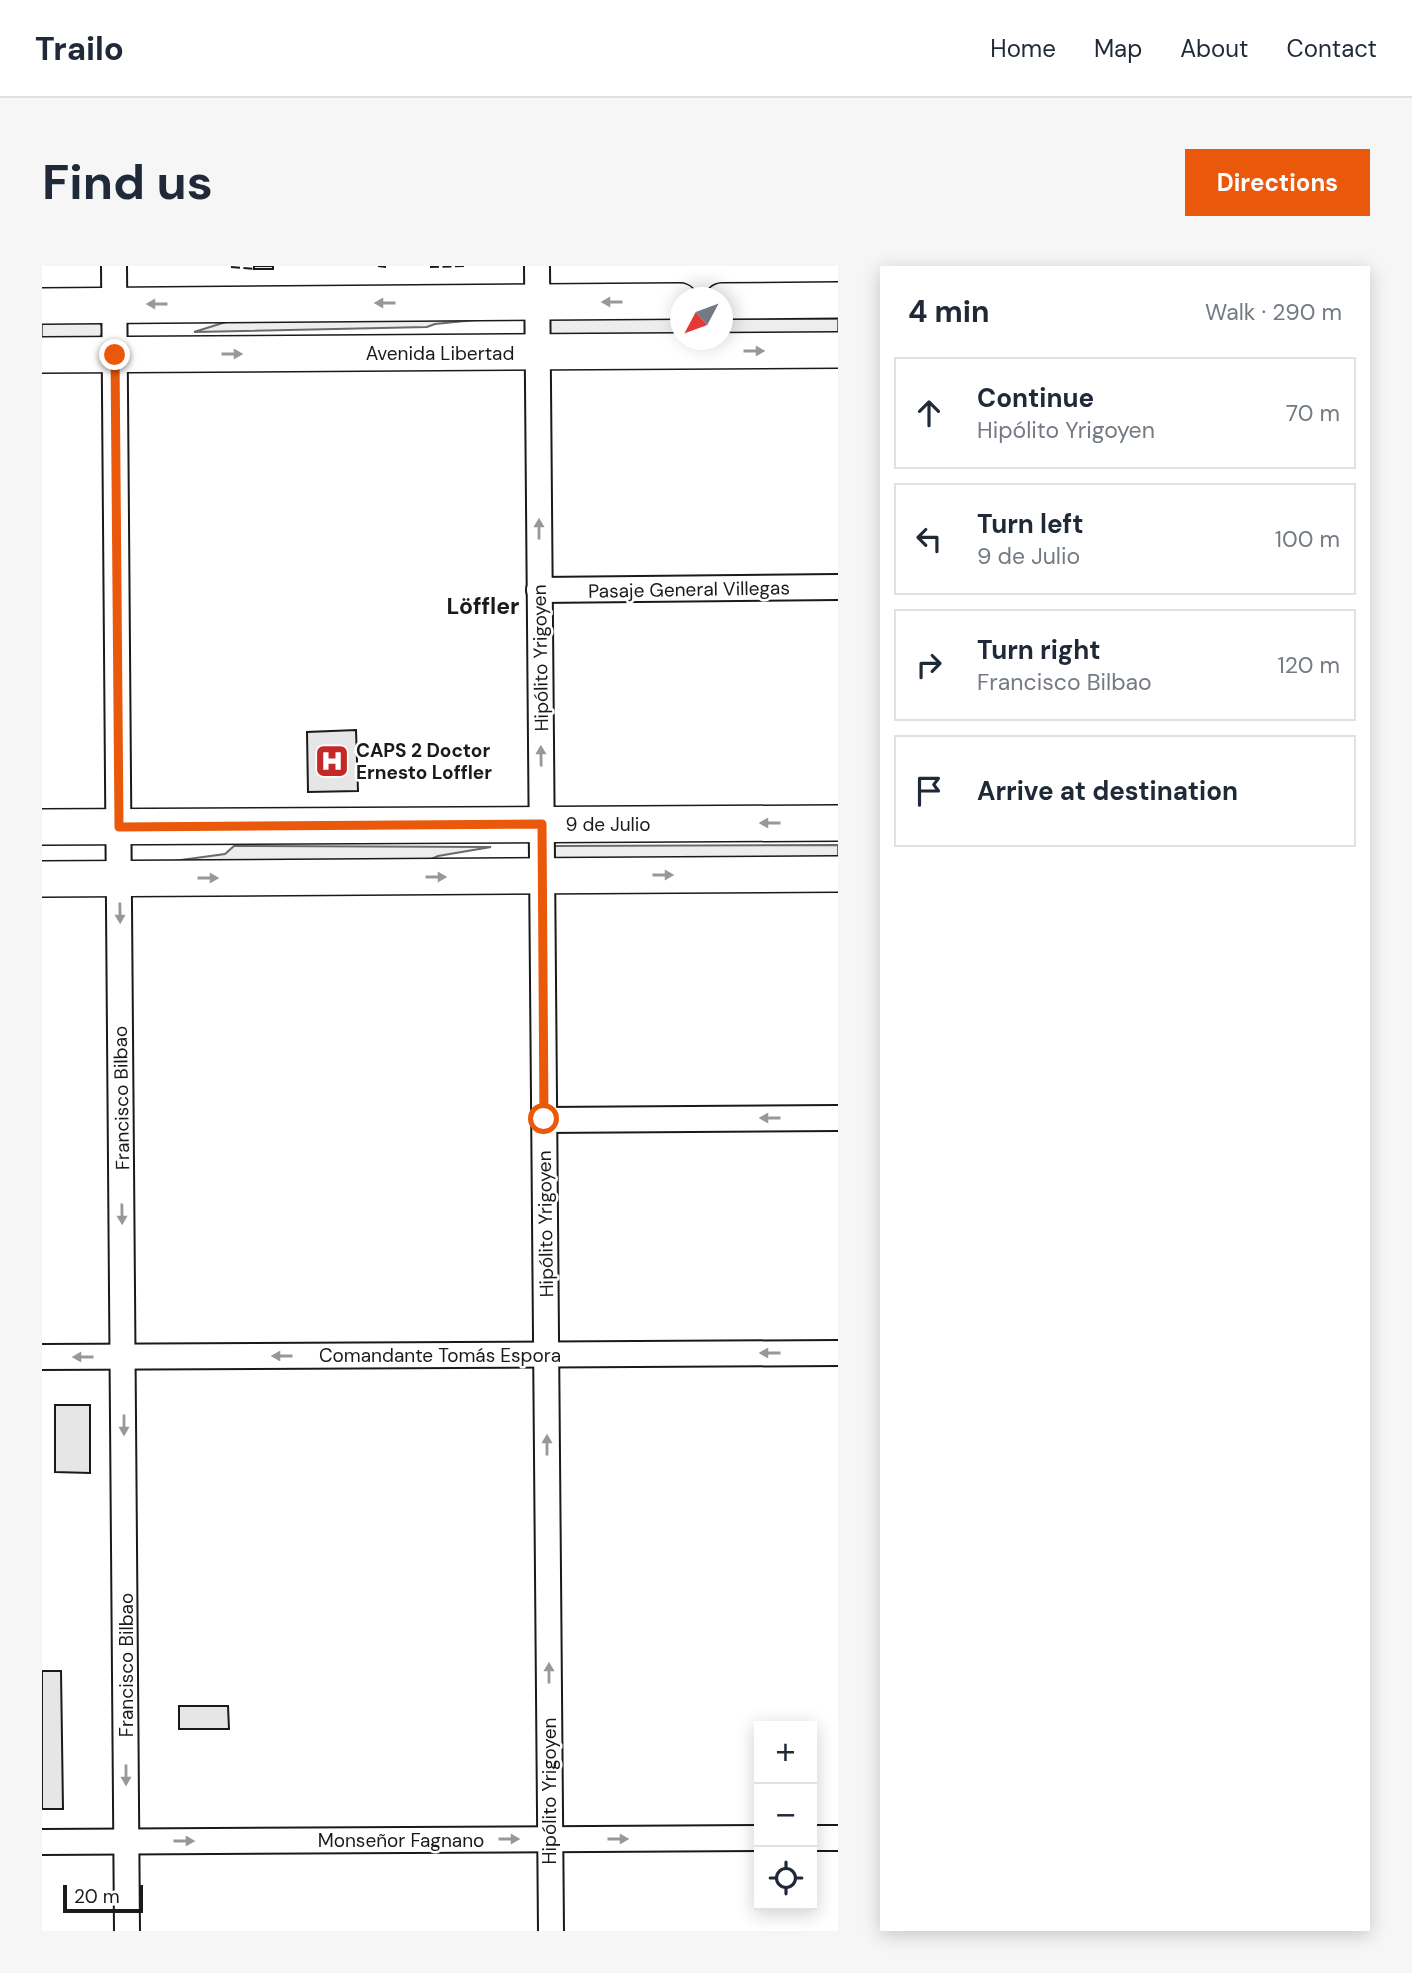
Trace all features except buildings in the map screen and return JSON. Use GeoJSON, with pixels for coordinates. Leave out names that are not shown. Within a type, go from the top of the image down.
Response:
{"type":"FeatureCollection","features":[{"type":"Feature","properties":{"kind":"street","name":"Francisco Bilbao"},"geometry":{"type":"LineString","coordinates":[[114,266],[128,1931]]}},
{"type":"Feature","properties":{"kind":"street","name":"Hipólito Yrigoyen"},"geometry":{"type":"LineString","coordinates":[[537,266],[551,1931]]}},
{"type":"Feature","properties":{"kind":"street"},"geometry":{"type":"LineString","coordinates":[[733,301],[838,300]]}},
{"type":"Feature","properties":{"kind":"street"},"geometry":{"type":"LineString","coordinates":[[42,306],[670,301]]}},
{"type":"Feature","properties":{"kind":"street","name":"Avenida Libertad"},"geometry":{"type":"LineString","coordinates":[[42,355],[838,350]]}},
{"type":"Feature","properties":{"kind":"street","name":"Pasaje General Villegas"},"geometry":{"type":"LineString","coordinates":[[539,590],[838,587]]}},
{"type":"Feature","properties":{"kind":"street","name":"9 de Julio"},"geometry":{"type":"LineString","coordinates":[[42,827],[838,822]]}},
{"type":"Feature","properties":{"kind":"street"},"geometry":{"type":"LineString","coordinates":[[42,879],[838,874]]}},
{"type":"Feature","properties":{"kind":"street"},"geometry":{"type":"LineString","coordinates":[[544,1119],[838,1118]]}},
{"type":"Feature","properties":{"kind":"street","name":"Comandante Tomás Espora"},"geometry":{"type":"LineString","coordinates":[[42,1357],[838,1353]]}},
{"type":"Feature","properties":{"kind":"street","name":"Monseñor Fagnano"},"geometry":{"type":"LineString","coordinates":[[42,1842],[754,1838]]}},
{"type":"Feature","properties":{"kind":"street"},"geometry":{"type":"LineString","coordinates":[[817,1838],[838,1838]]}},
{"type":"Feature","properties":{"kind":"shaded area"},"geometry":{"type":"Polygon","coordinates":[[[485,319],[427,327],[194,332],[229,321],[485,319]]]}},
{"type":"Feature","properties":{"kind":"shaded area"},"geometry":{"type":"Polygon","coordinates":[[[550,319],[670,319],[670,335],[551,335],[545,327],[550,319]]]}},
{"type":"Feature","properties":{"kind":"shaded area"},"geometry":{"type":"Polygon","coordinates":[[[733,319],[838,319],[838,334],[733,334],[733,319]]]}},
{"type":"Feature","properties":{"kind":"shaded area"},"geometry":{"type":"Polygon","coordinates":[[[42,323],[100,323],[104,330],[100,337],[42,338],[42,323]]]}},
{"type":"Feature","properties":{"kind":"shaded area"},"geometry":{"type":"Polygon","coordinates":[[[838,845],[838,863],[552,862],[552,846],[838,845]]]}},
{"type":"Feature","properties":{"kind":"shaded area"},"geometry":{"type":"Polygon","coordinates":[[[234,846],[491,847],[438,856],[422,863],[166,862],[225,854],[234,846]]]}},
{"type":"Feature","properties":{"kind":"fence"},"geometry":{"type":"LineString","coordinates":[[378,266],[386,267]]}},
{"type":"Feature","properties":{"kind":"fence"},"geometry":{"type":"LineString","coordinates":[[430,267],[467,266]]}},
{"type":"Feature","properties":{"kind":"fence"},"geometry":{"type":"LineString","coordinates":[[231,267],[254,269]]}},
{"type":"Feature","properties":{"kind":"place","name":"CAPS 2 Doctor Ernesto Loffler"},"geometry":{"type":"Point","coordinates":[332,761]}},
{"type":"Feature","properties":{"kind":"district","name":"Löffler"},"geometry":{"type":"Point","coordinates":[483,606]}},
{"type":"Feature","properties":{"kind":"route"},"geometry":{"type":"LineString","coordinates":[[115,355],[119,827],[542,824],[544,1119]]}}]}
